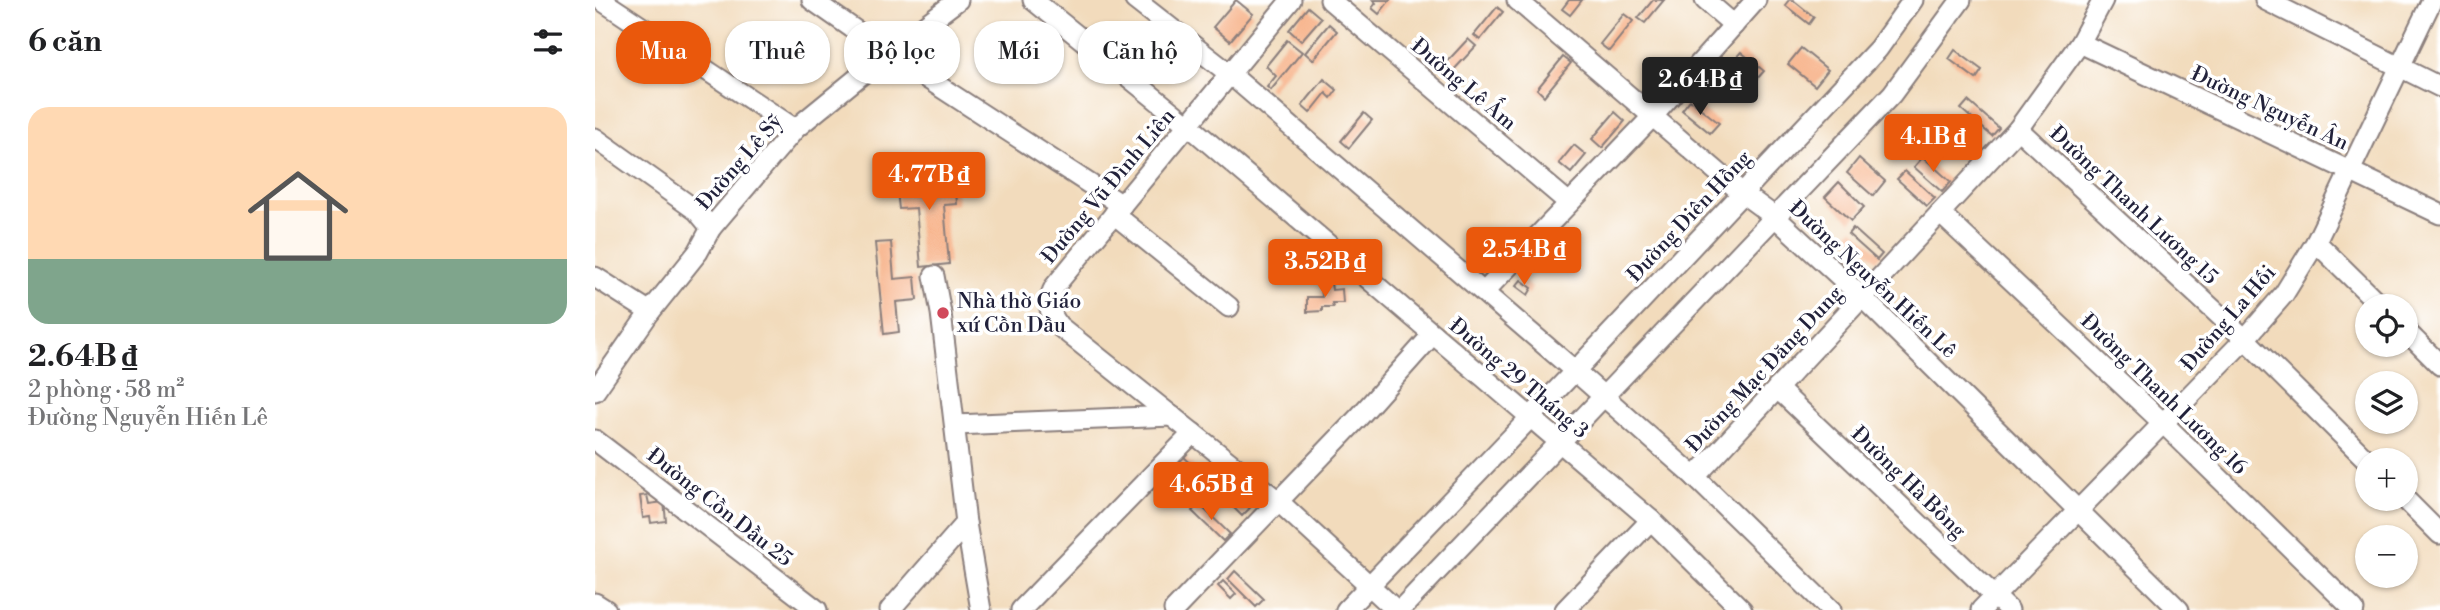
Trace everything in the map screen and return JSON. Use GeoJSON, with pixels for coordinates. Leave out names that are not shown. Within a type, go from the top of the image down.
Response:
{"type":"FeatureCollection","features":[{"type":"Feature","properties":{"kind":"street"},"geometry":{"type":"LineString","coordinates":[[601,0],[795,129]]}},
{"type":"Feature","properties":{"kind":"street"},"geometry":{"type":"LineString","coordinates":[[812,0],[844,22]]}},
{"type":"Feature","properties":{"kind":"street","name":"Đường Lê Sỹ"},"geometry":{"type":"LineString","coordinates":[[930,21],[958,0]]}},
{"type":"Feature","properties":{"kind":"street","name":"Đường 29 Tháng 3"},"geometry":{"type":"LineString","coordinates":[[1033,0],[1188,125],[1651,520],[1742,610]]}},
{"type":"Feature","properties":{"kind":"street","name":"Đường 29 Tháng 3"},"geometry":{"type":"LineString","coordinates":[[1135,0],[1231,75],[1604,396],[1695,477],[1831,610]]}},
{"type":"Feature","properties":{"kind":"street","name":"Đường Vũ Đình Liên"},"geometry":{"type":"LineString","coordinates":[[1291,0],[1055,286],[1048,298],[1050,313],[1059,326],[1279,501],[1398,610]]}},
{"type":"Feature","properties":{"kind":"street","name":"Đường Lê Ấm"},"geometry":{"type":"LineString","coordinates":[[1330,0],[1569,203]]}},
{"type":"Feature","properties":{"kind":"street","name":"Đường Nguyễn Hiến Lê"},"geometry":{"type":"LineString","coordinates":[[1517,0],[1742,193],[1775,217],[1862,297],[2179,610]]}},
{"type":"Feature","properties":{"kind":"street"},"geometry":{"type":"LineString","coordinates":[[1705,0],[1734,25]]}},
{"type":"Feature","properties":{"kind":"street"},"geometry":{"type":"LineString","coordinates":[[1484,292],[1653,116],[1756,0]]}},
{"type":"Feature","properties":{"kind":"street","name":"Đường Diên Hồng"},"geometry":{"type":"LineString","coordinates":[[1346,610],[1878,49],[1913,0]]}},
{"type":"Feature","properties":{"kind":"street"},"geometry":{"type":"LineString","coordinates":[[1398,610],[1892,94],[1961,0]]}},
{"type":"Feature","properties":{"kind":"street","name":"Đường Mạc Đăng Dung"},"geometry":{"type":"LineString","coordinates":[[1695,477],[2018,129],[2080,43],[2103,0]]}},
{"type":"Feature","properties":{"kind":"street"},"geometry":{"type":"LineString","coordinates":[[2265,0],[2440,87]]}},
{"type":"Feature","properties":{"kind":"street","name":"Đường La Hối"},"geometry":{"type":"LineString","coordinates":[[1981,610],[2245,339],[2284,294],[2316,242],[2432,0]]}},
{"type":"Feature","properties":{"kind":"street","name":"Đường Nguyễn Ân"},"geometry":{"type":"LineString","coordinates":[[2080,43],[2440,214]]}},
{"type":"Feature","properties":{"kind":"street","name":"Đường Lê Sỹ"},"geometry":{"type":"LineString","coordinates":[[595,391],[650,313],[698,252],[711,228],[795,129],[850,84]]}},
{"type":"Feature","properties":{"kind":"street"},"geometry":{"type":"LineString","coordinates":[[934,84],[1118,209],[1229,307]]}},
{"type":"Feature","properties":{"kind":"street","name":"Đường Thanh Lương 15"},"geometry":{"type":"LineString","coordinates":[[2018,129],[2245,339],[2355,448]]}},
{"type":"Feature","properties":{"kind":"street"},"geometry":{"type":"LineString","coordinates":[[595,138],[697,211],[711,228]]}},
{"type":"Feature","properties":{"kind":"street","name":"Đường Thanh Lương 16"},"geometry":{"type":"LineString","coordinates":[[1940,213],[2354,610]]}},
{"type":"Feature","properties":{"kind":"street"},"geometry":{"type":"LineString","coordinates":[[2316,242],[2369,294]]}},
{"type":"Feature","properties":{"kind":"street"},"geometry":{"type":"LineString","coordinates":[[934,276],[941,313],[966,523],[981,610]]}},
{"type":"Feature","properties":{"kind":"street"},"geometry":{"type":"LineString","coordinates":[[595,277],[650,313]]}},
{"type":"Feature","properties":{"kind":"street"},"geometry":{"type":"LineString","coordinates":[[1174,610],[1359,417],[1433,334]]}},
{"type":"Feature","properties":{"kind":"street"},"geometry":{"type":"LineString","coordinates":[[2418,343],[2440,365]]}},
{"type":"Feature","properties":{"kind":"street","name":"Đường Hà Bồng"},"geometry":{"type":"LineString","coordinates":[[1777,388],[2009,610]]}},
{"type":"Feature","properties":{"kind":"street"},"geometry":{"type":"LineString","coordinates":[[955,425],[1172,416]]}},
{"type":"Feature","properties":{"kind":"street"},"geometry":{"type":"LineString","coordinates":[[1021,610],[1193,433]]}},
{"type":"Feature","properties":{"kind":"street","name":"Đường Cồn Dầu 25"},"geometry":{"type":"LineString","coordinates":[[595,440],[817,610]]}},
{"type":"Feature","properties":{"kind":"street"},"geometry":{"type":"LineString","coordinates":[[2417,511],[2440,534]]}},
{"type":"Feature","properties":{"kind":"street"},"geometry":{"type":"LineString","coordinates":[[1565,610],[1651,520]]}},
{"type":"Feature","properties":{"kind":"street"},"geometry":{"type":"LineString","coordinates":[[890,610],[966,523]]}},
{"type":"Feature","properties":{"kind":"street"},"geometry":{"type":"LineString","coordinates":[[595,603],[606,610]]}},
{"type":"Feature","properties":{"kind":"building"},"geometry":{"type":"Polygon","coordinates":[[[1236,0],[1253,14],[1230,41],[1213,27],[1236,0]]]}},
{"type":"Feature","properties":{"kind":"building"},"geometry":{"type":"Polygon","coordinates":[[[1373,0],[1390,0],[1379,14],[1372,8],[1376,3],[1373,0]]]}},
{"type":"Feature","properties":{"kind":"building"},"geometry":{"type":"Polygon","coordinates":[[[1569,0],[1582,0],[1570,15],[1562,9],[1569,0]]]}},
{"type":"Feature","properties":{"kind":"building"},"geometry":{"type":"Polygon","coordinates":[[[1653,0],[1664,0],[1645,23],[1638,18],[1653,0]]]}},
{"type":"Feature","properties":{"kind":"building"},"geometry":{"type":"Polygon","coordinates":[[[1789,0],[1793,0],[1814,17],[1809,24],[1785,5],[1789,0]]]}},
{"type":"Feature","properties":{"kind":"building"},"geometry":{"type":"Polygon","coordinates":[[[1308,7],[1321,18],[1301,41],[1289,30],[1308,7]]]}},
{"type":"Feature","properties":{"kind":"building"},"geometry":{"type":"Polygon","coordinates":[[[1497,7],[1503,12],[1480,40],[1474,35],[1497,7]]]}},
{"type":"Feature","properties":{"kind":"building"},"geometry":{"type":"Polygon","coordinates":[[[1624,14],[1633,21],[1609,51],[1600,44],[1624,14]]]}},
{"type":"Feature","properties":{"kind":"building"},"geometry":{"type":"Polygon","coordinates":[[[1329,24],[1337,31],[1313,60],[1305,53],[1329,24]]]}},
{"type":"Feature","properties":{"kind":"building"},"geometry":{"type":"Polygon","coordinates":[[[1468,39],[1476,46],[1450,74],[1442,67],[1468,39]]]}},
{"type":"Feature","properties":{"kind":"building"},"geometry":{"type":"Polygon","coordinates":[[[1287,40],[1302,52],[1271,90],[1267,87],[1276,76],[1266,66],[1287,40]]]}},
{"type":"Feature","properties":{"kind":"building"},"geometry":{"type":"Polygon","coordinates":[[[1801,48],[1828,70],[1815,86],[1788,64],[1801,48]]]}},
{"type":"Feature","properties":{"kind":"building"},"geometry":{"type":"Polygon","coordinates":[[[1955,50],[1982,70],[1976,79],[1949,59],[1955,50]]]}},
{"type":"Feature","properties":{"kind":"building"},"geometry":{"type":"Polygon","coordinates":[[[1741,52],[1764,71],[1757,79],[1734,60],[1741,52]]]}},
{"type":"Feature","properties":{"kind":"building"},"geometry":{"type":"Polygon","coordinates":[[[1563,57],[1571,63],[1544,96],[1537,89],[1563,57]]]}},
{"type":"Feature","properties":{"kind":"building"},"geometry":{"type":"Polygon","coordinates":[[[1324,79],[1337,90],[1331,98],[1326,93],[1310,113],[1302,106],[1324,79]]]}},
{"type":"Feature","properties":{"kind":"building"},"geometry":{"type":"Polygon","coordinates":[[[1690,100],[1719,123],[1710,133],[1682,110],[1690,100]]]}},
{"type":"Feature","properties":{"kind":"building"},"geometry":{"type":"Polygon","coordinates":[[[1968,101],[1999,128],[1992,136],[1961,109],[1968,101]]]}},
{"type":"Feature","properties":{"kind":"building"},"geometry":{"type":"Polygon","coordinates":[[[1615,112],[1625,121],[1602,148],[1592,139],[1615,112]]]}},
{"type":"Feature","properties":{"kind":"building"},"geometry":{"type":"Polygon","coordinates":[[[1364,113],[1372,120],[1349,148],[1341,141],[1364,113]]]}},
{"type":"Feature","properties":{"kind":"building"},"geometry":{"type":"Polygon","coordinates":[[[1574,145],[1586,155],[1571,173],[1559,163],[1574,145]]]}},
{"type":"Feature","properties":{"kind":"building"},"geometry":{"type":"Polygon","coordinates":[[[1923,157],[1951,182],[1942,192],[1914,167],[1923,157]]]}},
{"type":"Feature","properties":{"kind":"building"},"geometry":{"type":"Polygon","coordinates":[[[1859,158],[1885,181],[1873,196],[1847,173],[1859,158]]]}},
{"type":"Feature","properties":{"kind":"building"},"geometry":{"type":"Polygon","coordinates":[[[941,171],[942,178],[955,176],[957,204],[944,205],[949,264],[921,267],[916,208],[899,209],[896,182],[913,180],[912,173],[941,171]]]}},
{"type":"Feature","properties":{"kind":"building"},"geometry":{"type":"Polygon","coordinates":[[[1905,171],[1935,198],[1927,206],[1897,179],[1905,171]]]}},
{"type":"Feature","properties":{"kind":"building"},"geometry":{"type":"Polygon","coordinates":[[[1839,182],[1864,207],[1851,221],[1825,197],[1839,182]]]}},
{"type":"Feature","properties":{"kind":"building"},"geometry":{"type":"Polygon","coordinates":[[[1853,228],[1882,254],[1877,260],[1848,234],[1853,228]]]}},
{"type":"Feature","properties":{"kind":"building"},"geometry":{"type":"Polygon","coordinates":[[[891,242],[894,279],[915,277],[917,300],[896,302],[899,332],[884,334],[875,243],[891,242]]]}},
{"type":"Feature","properties":{"kind":"building"},"geometry":{"type":"Polygon","coordinates":[[[1521,280],[1532,288],[1528,295],[1516,286],[1521,280]]]}},
{"type":"Feature","properties":{"kind":"building"},"geometry":{"type":"Polygon","coordinates":[[[1331,283],[1332,290],[1342,289],[1343,303],[1332,303],[1333,307],[1322,307],[1322,311],[1307,312],[1307,297],[1322,297],[1321,284],[1331,283]]]}},
{"type":"Feature","properties":{"kind":"building"},"geometry":{"type":"Polygon","coordinates":[[[1183,456],[1201,473],[1205,469],[1219,482],[1227,473],[1254,499],[1247,506],[1250,508],[1242,516],[1214,488],[1209,492],[1201,492],[1187,507],[1160,480],[1183,456]]]}},
{"type":"Feature","properties":{"kind":"building"},"geometry":{"type":"Polygon","coordinates":[[[647,495],[649,504],[664,502],[666,521],[651,523],[650,517],[643,518],[640,496],[647,495]]]}},
{"type":"Feature","properties":{"kind":"building"},"geometry":{"type":"Polygon","coordinates":[[[1199,504],[1230,534],[1223,541],[1192,511],[1199,504]]]}},
{"type":"Feature","properties":{"kind":"building"},"geometry":{"type":"Polygon","coordinates":[[[1235,571],[1264,599],[1256,607],[1228,579],[1235,571]]]}},
{"type":"Feature","properties":{"kind":"building"},"geometry":{"type":"Polygon","coordinates":[[[1223,581],[1236,594],[1231,599],[1218,586],[1223,581]]]}},
{"type":"Feature","properties":{"kind":"place","name":"Nhà thờ Giáo xứ Cồn Dầu"},"geometry":{"type":"Point","coordinates":[943,313]}}]}
